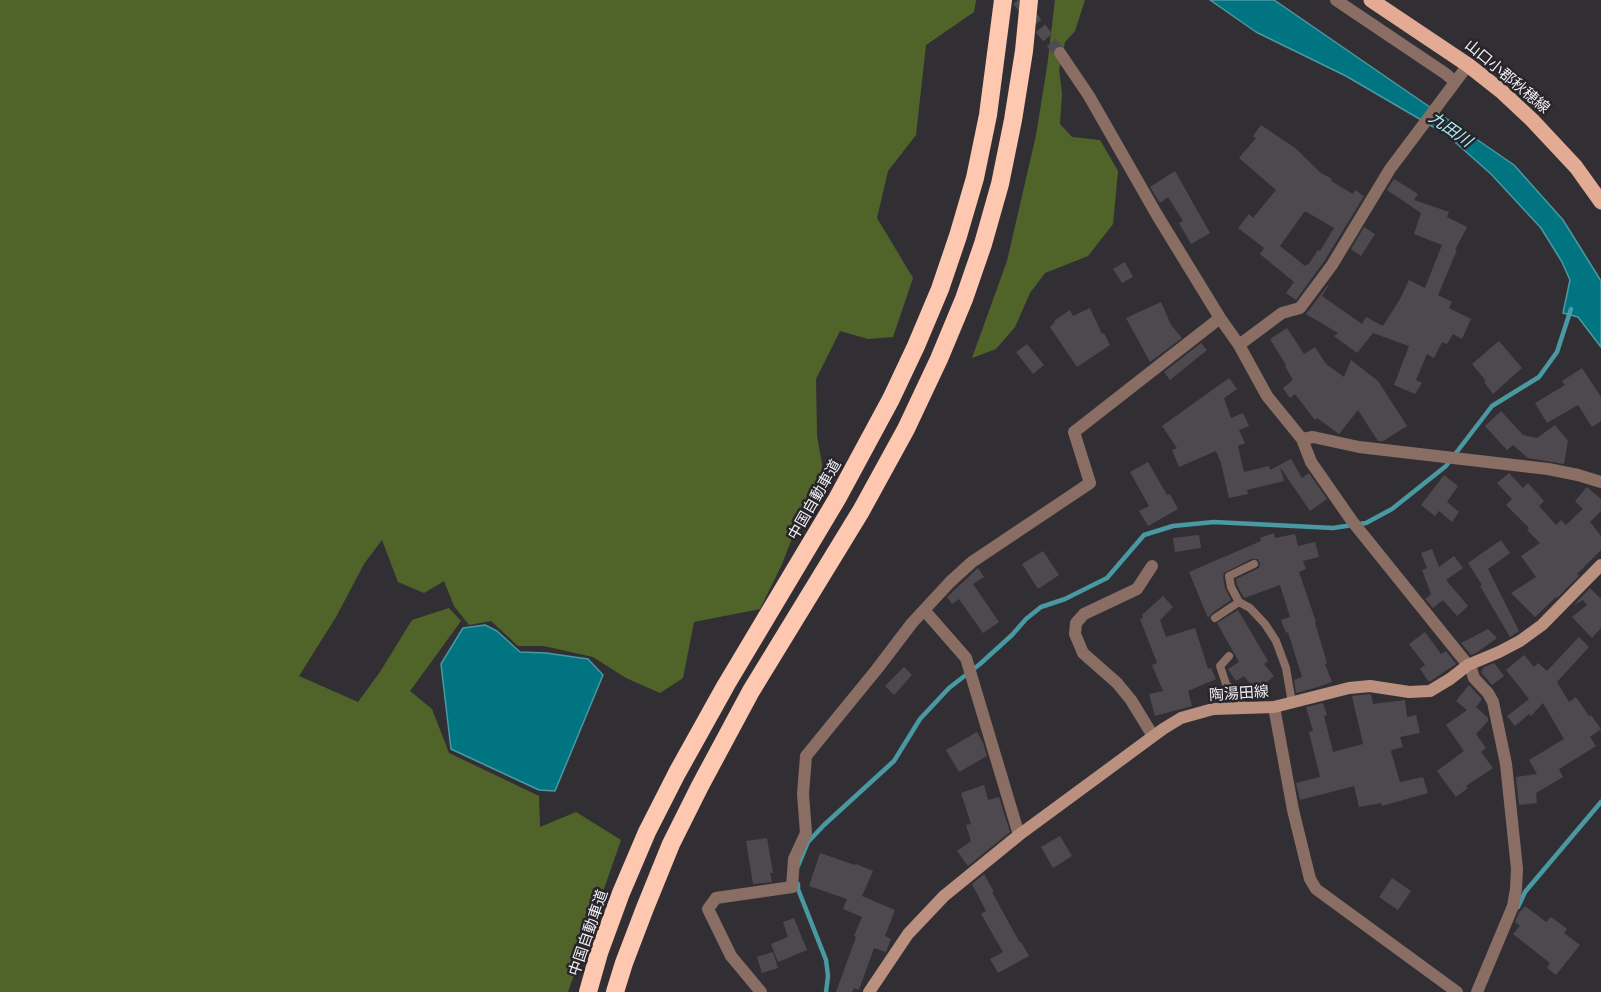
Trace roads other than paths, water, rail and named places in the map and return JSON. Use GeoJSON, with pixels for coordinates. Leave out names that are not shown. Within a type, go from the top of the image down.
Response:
{"type":"FeatureCollection","features":[{"type":"Feature","properties":{"kind":"highway","name":"中国自動車道"},"geometry":{"type":"LineString","coordinates":[[588,992],[621,893],[647,832],[726,685],[837,499],[896,388],[940,289],[975,178],[988,115],[1004,0]]}},
{"type":"Feature","properties":{"kind":"highway"},"geometry":{"type":"LineString","coordinates":[[615,992],[624,963],[671,844],[700,786],[751,691],[861,512],[906,429],[964,299],[1000,184],[1024,51],[1029,0]]}},
{"type":"Feature","properties":{"kind":"main road","name":"山口小郡秋穂線"},"geometry":{"type":"LineString","coordinates":[[1371,0],[1468,65],[1501,91],[1576,167],[1601,202]]}},
{"type":"Feature","properties":{"kind":"main road","name":"陶湯田線"},"geometry":{"type":"LineString","coordinates":[[869,992],[908,934],[944,896],[1019,835],[1153,736],[1181,718],[1214,709],[1274,707],[1349,688],[1370,686],[1409,692],[1430,690],[1469,665],[1520,641],[1542,625],[1601,565]]}},
{"type":"Feature","properties":{"kind":"street"},"geometry":{"type":"LineString","coordinates":[[1336,0],[1446,74],[1453,84]]}},
{"type":"Feature","properties":{"kind":"street"},"geometry":{"type":"LineString","coordinates":[[1060,53],[1089,96],[1157,215],[1239,345],[1267,396],[1302,439],[1311,462],[1352,521],[1469,665],[1474,678],[1493,702],[1506,764],[1517,869],[1516,889],[1513,906],[1477,992]]}},
{"type":"Feature","properties":{"kind":"street"},"geometry":{"type":"LineString","coordinates":[[1239,345],[1282,313],[1299,308],[1332,265],[1390,169],[1468,65]]}},
{"type":"Feature","properties":{"kind":"street"},"geometry":{"type":"LineString","coordinates":[[761,992],[731,956],[708,909],[716,898],[792,887],[794,859],[806,833],[802,794],[806,756],[912,623],[972,562],[1090,483],[1074,432],[1220,318]]}},
{"type":"Feature","properties":{"kind":"street"},"geometry":{"type":"LineString","coordinates":[[1302,439],[1313,437],[1359,447],[1548,469],[1601,482]]}},
{"type":"Feature","properties":{"kind":"street"},"geometry":{"type":"LineString","coordinates":[[1152,566],[1137,589],[1084,614],[1076,623],[1076,634],[1083,653],[1124,691],[1153,736]]}},
{"type":"Feature","properties":{"kind":"street"},"geometry":{"type":"LineString","coordinates":[[924,610],[966,658],[1019,835]]}},
{"type":"Feature","properties":{"kind":"street"},"geometry":{"type":"LineString","coordinates":[[1274,707],[1293,810],[1310,879],[1316,889],[1457,992]]}},
{"type":"Feature","properties":{"kind":"lane"},"geometry":{"type":"LineString","coordinates":[[1254,564],[1228,576],[1231,587],[1239,602],[1250,608],[1265,624],[1276,641],[1286,668],[1292,703]]}},
{"type":"Feature","properties":{"kind":"lane"},"geometry":{"type":"LineString","coordinates":[[1215,618],[1239,602]]}},
{"type":"Feature","properties":{"kind":"lane"},"geometry":{"type":"LineString","coordinates":[[1229,656],[1220,666],[1226,684],[1244,708]]}},
{"type":"Feature","properties":{"kind":"water","name":"九田川"},"geometry":{"type":"Polygon","coordinates":[[[1210,0],[1274,0],[1514,165],[1563,220],[1601,281],[1601,347],[1578,317],[1563,313],[1570,280],[1562,262],[1541,228],[1491,174],[1447,135],[1346,76],[1256,32],[1210,0]]]}},
{"type":"Feature","properties":{"kind":"water"},"geometry":{"type":"Polygon","coordinates":[[[485,625],[497,631],[520,652],[588,659],[603,675],[555,791],[539,790],[451,749],[441,664],[463,628],[485,625]]]}},
{"type":"Feature","properties":{"kind":"waterway"},"geometry":{"type":"LineString","coordinates":[[798,866],[808,842],[894,761],[920,719],[949,688],[980,664],[1041,607],[1065,599],[1107,578],[1144,535],[1173,526],[1214,522],[1333,528],[1366,523],[1392,509],[1446,466],[1492,406],[1539,377],[1557,352],[1571,309]]}},
{"type":"Feature","properties":{"kind":"waterway"},"geometry":{"type":"LineString","coordinates":[[1518,907],[1525,892],[1601,802]]}},
{"type":"Feature","properties":{"kind":"waterway"},"geometry":{"type":"LineString","coordinates":[[798,884],[826,960],[828,976],[826,992]]}},
{"type":"Feature","properties":{"kind":"tunnel"},"geometry":{"type":"LineString","coordinates":[[1018,0],[1060,53]]}}]}
